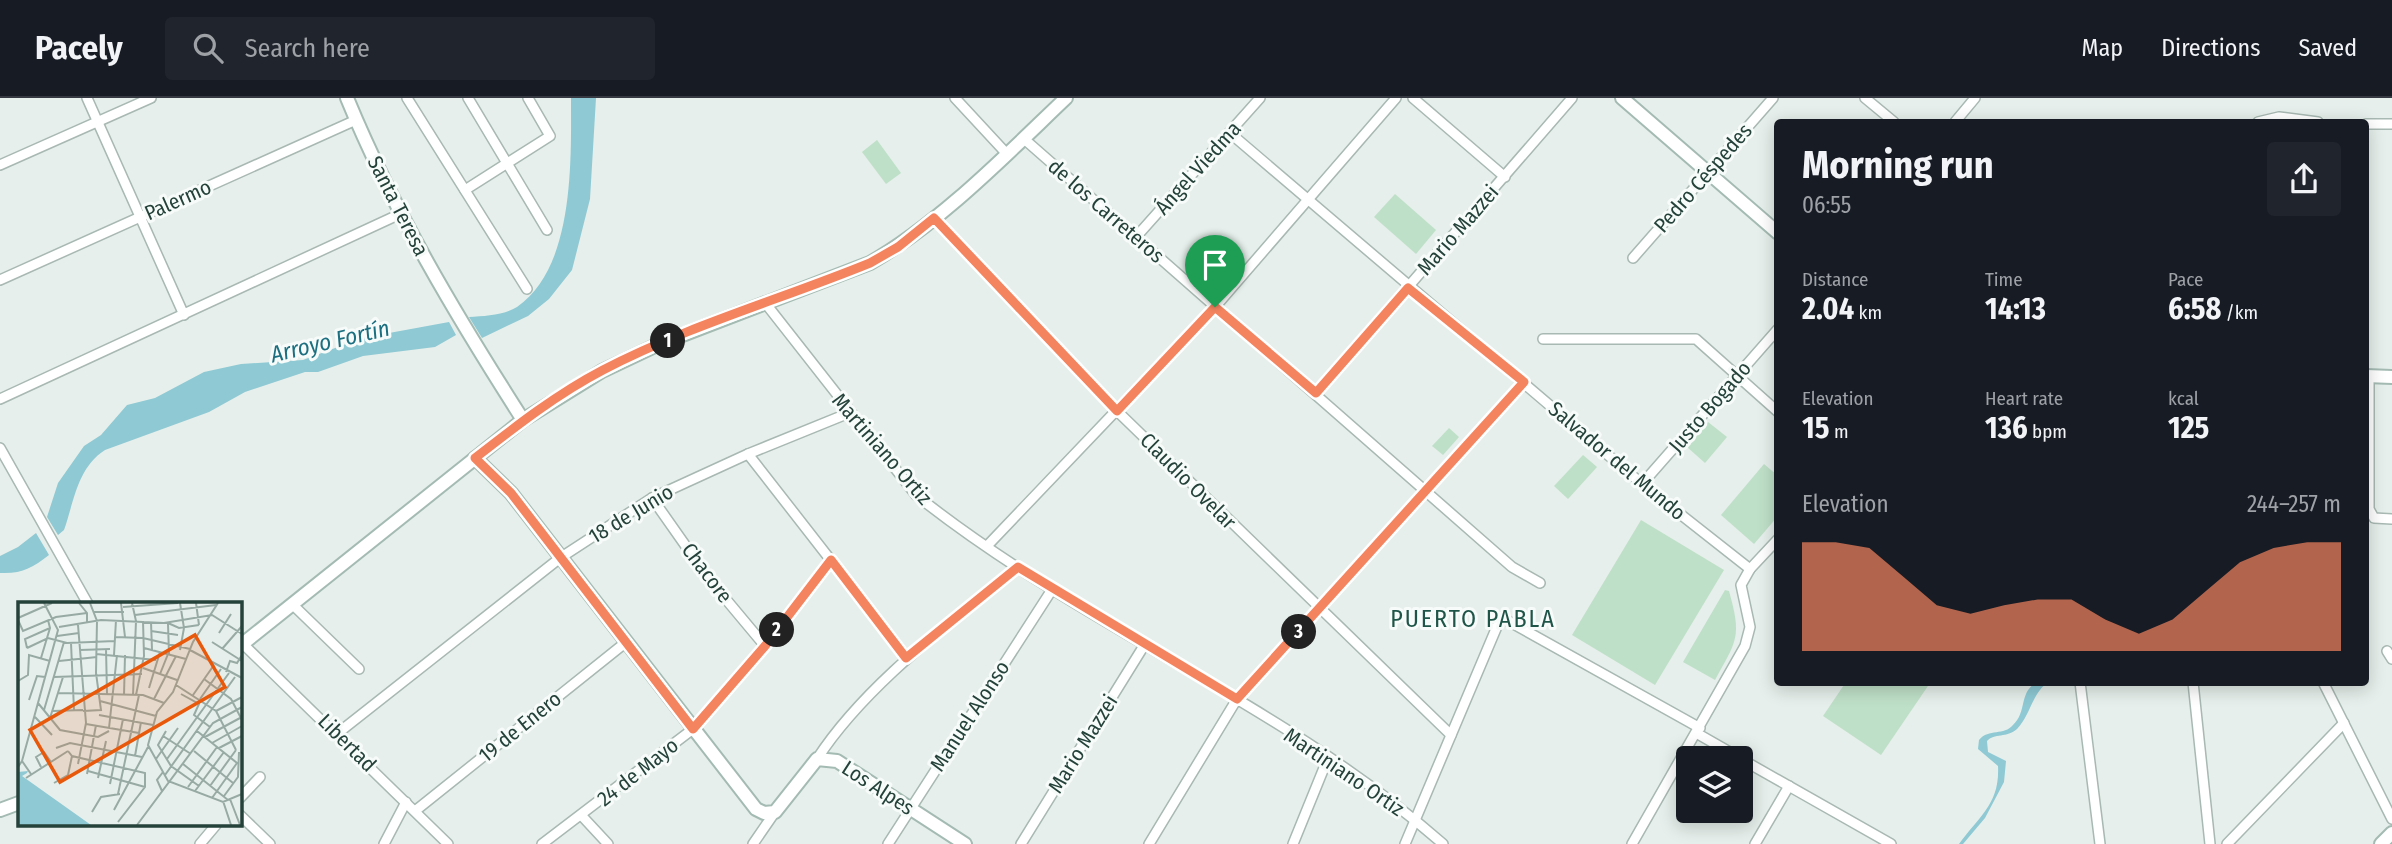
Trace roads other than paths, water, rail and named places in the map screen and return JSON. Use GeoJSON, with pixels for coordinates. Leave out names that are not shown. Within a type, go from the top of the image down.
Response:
{"type":"FeatureCollection","features":[{"type":"Feature","properties":{"kind":"street"},"geometry":{"type":"LineString","coordinates":[[87,98],[184,315]]}},
{"type":"Feature","properties":{"kind":"street"},"geometry":{"type":"LineString","coordinates":[[0,165],[151,98]]}},
{"type":"Feature","properties":{"kind":"street","name":"Santa Teresa"},"geometry":{"type":"LineString","coordinates":[[347,98],[400,214],[454,312],[523,420]]}},
{"type":"Feature","properties":{"kind":"street"},"geometry":{"type":"LineString","coordinates":[[407,98],[527,289]]}},
{"type":"Feature","properties":{"kind":"street"},"geometry":{"type":"LineString","coordinates":[[468,98],[547,230]]}},
{"type":"Feature","properties":{"kind":"street"},"geometry":{"type":"LineString","coordinates":[[465,190],[550,136],[528,98]]}},
{"type":"Feature","properties":{"kind":"street"},"geometry":{"type":"LineString","coordinates":[[955,98],[1006,153]]}},
{"type":"Feature","properties":{"kind":"street"},"geometry":{"type":"LineString","coordinates":[[242,644],[523,420],[602,371],[659,344],[870,263],[898,247],[934,218],[1066,98]]}},
{"type":"Feature","properties":{"kind":"street","name":"Ángel Viedma"},"geometry":{"type":"LineString","coordinates":[[1136,237],[1260,98]]}},
{"type":"Feature","properties":{"kind":"street"},"geometry":{"type":"LineString","coordinates":[[987,546],[1215,307],[1396,98]]}},
{"type":"Feature","properties":{"kind":"street"},"geometry":{"type":"LineString","coordinates":[[1413,98],[1505,177]]}},
{"type":"Feature","properties":{"kind":"street","name":"Mario Mazzei"},"geometry":{"type":"LineString","coordinates":[[1316,393],[1572,98]]}},
{"type":"Feature","properties":{"kind":"street"},"geometry":{"type":"LineString","coordinates":[[1622,98],[1774,230]]}},
{"type":"Feature","properties":{"kind":"street","name":"Pedro Céspedes"},"geometry":{"type":"LineString","coordinates":[[1633,258],[1773,98]]}},
{"type":"Feature","properties":{"kind":"street"},"geometry":{"type":"LineString","coordinates":[[1866,98],[1890,119]]}},
{"type":"Feature","properties":{"kind":"street"},"geometry":{"type":"LineString","coordinates":[[1958,119],[1975,98]]}},
{"type":"Feature","properties":{"kind":"street"},"geometry":{"type":"LineString","coordinates":[[2271,119],[2295,119]]}},
{"type":"Feature","properties":{"kind":"street","name":"Palermo"},"geometry":{"type":"LineString","coordinates":[[0,280],[356,120]]}},
{"type":"Feature","properties":{"kind":"street"},"geometry":{"type":"LineString","coordinates":[[2369,124],[2392,124]]}},
{"type":"Feature","properties":{"kind":"street","name":"Salvador del Mundo"},"geometry":{"type":"LineString","coordinates":[[1230,133],[1408,288],[1524,382],[1642,484],[1750,569]]}},
{"type":"Feature","properties":{"kind":"street","name":"de los Carreteros"},"geometry":{"type":"LineString","coordinates":[[1023,138],[1512,567],[1540,583]]}},
{"type":"Feature","properties":{"kind":"street"},"geometry":{"type":"LineString","coordinates":[[0,399],[400,214]]}},
{"type":"Feature","properties":{"kind":"street","name":"Claudio Ovelar"},"geometry":{"type":"LineString","coordinates":[[934,218],[1117,411],[1451,735]]}},
{"type":"Feature","properties":{"kind":"street","name":"Martiniano Ortiz"},"geometry":{"type":"LineString","coordinates":[[766,304],[916,495],[1018,567],[1237,699],[1328,758],[1415,820],[1443,844]]}},
{"type":"Feature","properties":{"kind":"street","name":"Justo Bogado"},"geometry":{"type":"LineString","coordinates":[[1642,484],[1774,334]]}},
{"type":"Feature","properties":{"kind":"street"},"geometry":{"type":"LineString","coordinates":[[1543,339],[1696,340],[1774,409]]}},
{"type":"Feature","properties":{"kind":"street"},"geometry":{"type":"LineString","coordinates":[[2369,376],[2392,377]]}},
{"type":"Feature","properties":{"kind":"street"},"geometry":{"type":"LineString","coordinates":[[1149,844],[1237,699],[1524,382]]}},
{"type":"Feature","properties":{"kind":"street","name":"18 de Junio"},"geometry":{"type":"LineString","coordinates":[[338,733],[560,558],[652,498],[747,454],[849,413]]}},
{"type":"Feature","properties":{"kind":"street"},"geometry":{"type":"LineString","coordinates":[[0,448],[87,602]]}},
{"type":"Feature","properties":{"kind":"street"},"geometry":{"type":"LineString","coordinates":[[747,454],[906,658]]}},
{"type":"Feature","properties":{"kind":"street"},"geometry":{"type":"LineString","coordinates":[[475,458],[511,493],[756,809],[764,813],[775,812]]}},
{"type":"Feature","properties":{"kind":"street","name":"Chacore"},"geometry":{"type":"LineString","coordinates":[[652,498],[709,579],[765,646]]}},
{"type":"Feature","properties":{"kind":"street"},"geometry":{"type":"LineString","coordinates":[[2369,509],[2374,518],[2392,519]]}},
{"type":"Feature","properties":{"kind":"street"},"geometry":{"type":"LineString","coordinates":[[1632,844],[1699,731],[1745,646],[1750,628],[1741,585],[1750,569],[1774,543]]}},
{"type":"Feature","properties":{"kind":"street","name":"24 de Mayo"},"geometry":{"type":"LineString","coordinates":[[542,844],[693,729],[765,646],[831,560]]}},
{"type":"Feature","properties":{"kind":"street"},"geometry":{"type":"LineString","coordinates":[[817,759],[828,743],[906,658],[1018,567]]}},
{"type":"Feature","properties":{"kind":"street","name":"Manuel Alonso"},"geometry":{"type":"LineString","coordinates":[[888,844],[1053,588]]}},
{"type":"Feature","properties":{"kind":"street"},"geometry":{"type":"LineString","coordinates":[[292,604],[359,669]]}},
{"type":"Feature","properties":{"kind":"street"},"geometry":{"type":"LineString","coordinates":[[1405,844],[1498,619],[1507,619],[1722,746]]}},
{"type":"Feature","properties":{"kind":"street","name":"19 de Enero"},"geometry":{"type":"LineString","coordinates":[[415,811],[625,643]]}},
{"type":"Feature","properties":{"kind":"street","name":"Mario Mazzei"},"geometry":{"type":"LineString","coordinates":[[1021,844],[1144,644]]}},
{"type":"Feature","properties":{"kind":"street","name":"Libertad"},"geometry":{"type":"LineString","coordinates":[[242,646],[338,733],[449,844]]}},
{"type":"Feature","properties":{"kind":"street"},"geometry":{"type":"LineString","coordinates":[[2080,686],[2100,844]]}},
{"type":"Feature","properties":{"kind":"street"},"geometry":{"type":"LineString","coordinates":[[2193,686],[2210,844]]}},
{"type":"Feature","properties":{"kind":"street"},"geometry":{"type":"LineString","coordinates":[[2325,686],[2392,820]]}},
{"type":"Feature","properties":{"kind":"street"},"geometry":{"type":"LineString","coordinates":[[2227,844],[2344,723]]}},
{"type":"Feature","properties":{"kind":"street"},"geometry":{"type":"LineString","coordinates":[[1293,844],[1328,758]]}},
{"type":"Feature","properties":{"kind":"street","name":"Los Alpes"},"geometry":{"type":"LineString","coordinates":[[775,812],[817,759],[837,761],[965,844]]}},
{"type":"Feature","properties":{"kind":"street"},"geometry":{"type":"LineString","coordinates":[[1753,766],[1891,844]]}},
{"type":"Feature","properties":{"kind":"street"},"geometry":{"type":"LineString","coordinates":[[242,796],[260,777]]}},
{"type":"Feature","properties":{"kind":"street"},"geometry":{"type":"LineString","coordinates":[[1755,844],[1788,786]]}},
{"type":"Feature","properties":{"kind":"street"},"geometry":{"type":"LineString","coordinates":[[384,844],[406,802]]}},
{"type":"Feature","properties":{"kind":"street"},"geometry":{"type":"LineString","coordinates":[[0,810],[18,803]]}},
{"type":"Feature","properties":{"kind":"street"},"geometry":{"type":"LineString","coordinates":[[753,844],[775,812]]}},
{"type":"Feature","properties":{"kind":"street"},"geometry":{"type":"LineString","coordinates":[[581,815],[608,844]]}},
{"type":"Feature","properties":{"kind":"street"},"geometry":{"type":"LineString","coordinates":[[242,817],[270,844]]}},
{"type":"Feature","properties":{"kind":"street"},"geometry":{"type":"LineString","coordinates":[[200,844],[215,826]]}},
{"type":"Feature","properties":{"kind":"street"},"geometry":{"type":"LineString","coordinates":[[2381,844],[2392,833]]}},
{"type":"Feature","properties":{"kind":"water"},"geometry":{"type":"Polygon","coordinates":[[[571,98],[596,98],[590,199],[572,270],[549,299],[528,316],[482,338],[469,317],[488,316],[517,307],[536,289],[550,266],[560,240],[569,181],[571,98]]]}},
{"type":"Feature","properties":{"kind":"water"},"geometry":{"type":"Polygon","coordinates":[[[449,322],[456,335],[435,347],[363,356],[318,372],[305,372],[245,392],[209,412],[105,450],[88,466],[82,476],[64,530],[58,535],[47,517],[58,483],[84,446],[101,435],[127,405],[155,398],[204,372],[241,364],[303,360],[362,338],[449,322]]]}},
{"type":"Feature","properties":{"kind":"water"},"geometry":{"type":"Polygon","coordinates":[[[36,533],[49,555],[26,569],[0,573],[0,556],[18,547],[36,533]]]}},
{"type":"Feature","properties":{"kind":"water"},"geometry":{"type":"Polygon","coordinates":[[[2044,686],[2021,724],[2013,732],[1987,741],[1988,752],[2006,761],[2004,782],[1985,818],[1963,844],[1959,844],[1987,809],[1996,790],[1998,766],[1978,749],[1979,740],[1987,734],[2005,730],[2013,725],[2030,687],[2044,686]]]}},
{"type":"Feature","properties":{"kind":"district","name":"PUERTO PABLA"},"geometry":{"type":"Point","coordinates":[1473,619]}},
{"type":"Feature","properties":{"kind":"water label","name":"Arroyo Fortín"},"geometry":{"type":"Point","coordinates":[330,341]}}]}
